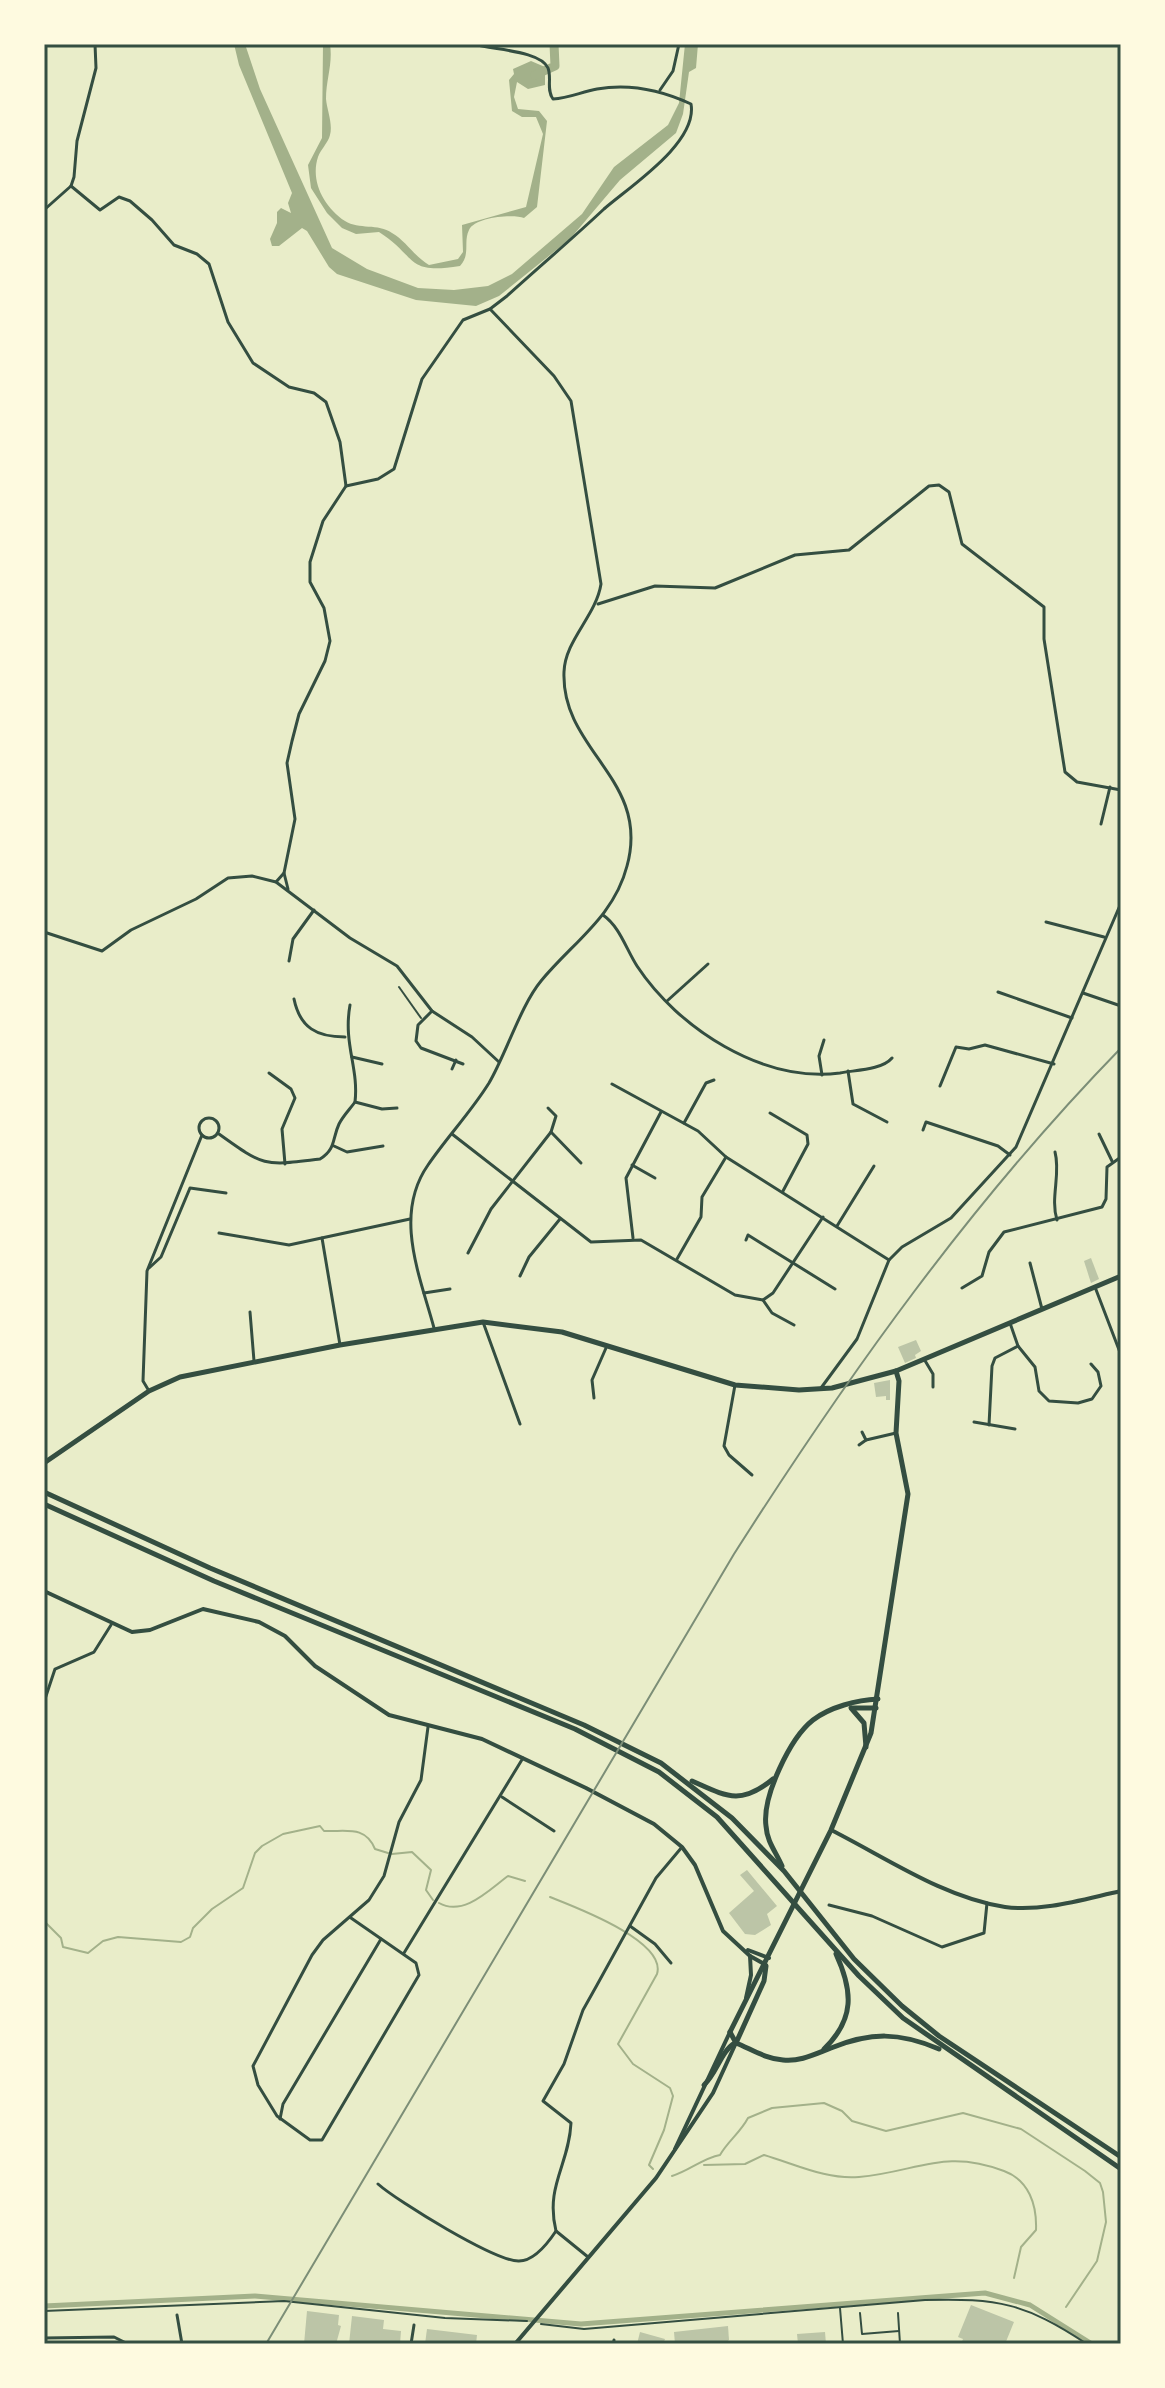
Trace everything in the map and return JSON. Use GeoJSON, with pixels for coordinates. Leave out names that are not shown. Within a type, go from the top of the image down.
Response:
{"type":"FeatureCollection","features":[{"type":"Feature","properties":{"kind":"main road"},"geometry":{"type":"LineString","coordinates":[[44,1463],[149,1391],[180,1377],[434,1328],[483,1322],[535,1326],[608,1344],[735,1385],[799,1390],[832,1388],[896,1371],[1121,1276]]}},
{"type":"Feature","properties":{"kind":"main road"},"geometry":{"type":"LineString","coordinates":[[896,1371],[899,1381],[896,1433],[905,1469],[907,1504],[876,1708],[866,1747],[831,1830],[730,2032],[736,2043],[784,2060],[878,2034],[915,2039],[947,2052]]}},
{"type":"Feature","properties":{"kind":"main road"},"geometry":{"type":"LineString","coordinates":[[44,1492],[65,1504],[584,1725],[683,1777],[732,1797],[747,1795],[777,1776]]}},
{"type":"Feature","properties":{"kind":"main road"},"geometry":{"type":"LineString","coordinates":[[44,1504],[214,1581],[575,1729],[649,1766],[717,1817],[892,2009],[947,2052],[1121,2169]]}},
{"type":"Feature","properties":{"kind":"main road"},"geometry":{"type":"LineString","coordinates":[[784,1871],[771,1848],[765,1823],[767,1801],[777,1776],[809,1724],[822,1714],[878,1699]]}},
{"type":"Feature","properties":{"kind":"main road"},"geometry":{"type":"LineString","coordinates":[[848,1708],[876,1708]]}},
{"type":"Feature","properties":{"kind":"main road"},"geometry":{"type":"LineString","coordinates":[[848,1708],[864,1723],[866,1747]]}},
{"type":"Feature","properties":{"kind":"main road"},"geometry":{"type":"LineString","coordinates":[[683,1777],[732,1818],[784,1871],[854,1959],[902,2006],[939,2036],[1121,2157]]}},
{"type":"Feature","properties":{"kind":"main road"},"geometry":{"type":"LineString","coordinates":[[820,2052],[839,2034],[850,2006],[847,1978],[834,1948]]}},
{"type":"Feature","properties":{"kind":"main road"},"geometry":{"type":"LineString","coordinates":[[704,2085],[713,2077],[728,2047],[736,2043],[764,1981],[766,1965]]}},
{"type":"Feature","properties":{"kind":"street"},"geometry":{"type":"LineString","coordinates":[[44,210],[71,186],[77,141],[96,68],[95,44]]}},
{"type":"Feature","properties":{"kind":"street"},"geometry":{"type":"LineString","coordinates":[[346,486],[378,479],[394,469],[422,379],[463,320],[490,309],[667,155],[688,121],[692,107],[686,101],[660,90],[594,89],[576,97],[553,99],[549,92],[546,65],[532,56],[474,44]]}},
{"type":"Feature","properties":{"kind":"street"},"geometry":{"type":"LineString","coordinates":[[660,90],[673,71],[679,44]]}},
{"type":"Feature","properties":{"kind":"street"},"geometry":{"type":"LineString","coordinates":[[71,186],[100,210],[119,197],[130,201],[174,245],[197,254],[209,264],[228,322],[253,363],[289,387],[314,393],[326,402],[340,442],[346,486],[323,521],[310,562],[310,582],[324,608],[330,641],[325,661],[299,714],[287,763],[295,819],[284,873],[288,889]]}},
{"type":"Feature","properties":{"kind":"street"},"geometry":{"type":"LineString","coordinates":[[434,1328],[412,1246],[410,1219],[415,1191],[425,1169],[483,1092],[538,984],[603,915],[628,865],[631,830],[625,796],[589,749],[566,693],[564,671],[567,656],[598,604],[599,565],[571,401],[554,376],[490,309]]}},
{"type":"Feature","properties":{"kind":"street"},"geometry":{"type":"LineString","coordinates":[[598,604],[655,586],[715,588],[795,555],[849,550],[929,486],[939,485],[949,492],[962,544],[1044,607],[1044,639],[1065,772],[1077,782],[1121,790]]}},
{"type":"Feature","properties":{"kind":"street"},"geometry":{"type":"LineString","coordinates":[[1101,824],[1110,787]]}},
{"type":"Feature","properties":{"kind":"street"},"geometry":{"type":"LineString","coordinates":[[276,882],[284,873]]}},
{"type":"Feature","properties":{"kind":"street"},"geometry":{"type":"LineString","coordinates":[[44,932],[102,951],[131,930],[196,899],[228,878],[252,876],[276,882],[350,938],[397,966],[432,1011],[472,1037],[499,1062]]}},
{"type":"Feature","properties":{"kind":"street"},"geometry":{"type":"LineString","coordinates":[[821,1388],[857,1339],[889,1260],[902,1247],[951,1218],[1010,1155],[1054,1064],[1104,937],[1121,903]]}},
{"type":"Feature","properties":{"kind":"street"},"geometry":{"type":"LineString","coordinates":[[289,961],[293,939],[314,910]]}},
{"type":"Feature","properties":{"kind":"street"},"geometry":{"type":"LineString","coordinates":[[603,915],[610,920],[636,965],[693,1028],[764,1064],[796,1074],[822,1075],[848,1071],[890,1059],[894,1066]]}},
{"type":"Feature","properties":{"kind":"street"},"geometry":{"type":"LineString","coordinates":[[1046,922],[1104,937]]}},
{"type":"Feature","properties":{"kind":"street"},"geometry":{"type":"LineString","coordinates":[[667,1001],[708,964]]}},
{"type":"Feature","properties":{"kind":"street"},"geometry":{"type":"LineString","coordinates":[[998,992],[1072,1018]]}},
{"type":"Feature","properties":{"kind":"street"},"geometry":{"type":"LineString","coordinates":[[1083,993],[1121,1006]]}},
{"type":"Feature","properties":{"kind":"street"},"geometry":{"type":"LineString","coordinates":[[294,999],[305,1025],[325,1037],[346,1037]]}},
{"type":"Feature","properties":{"kind":"street"},"geometry":{"type":"LineString","coordinates":[[219,1134],[261,1163],[285,1164],[320,1159],[334,1146],[340,1122],[355,1102],[352,1057],[346,1037],[350,1005]]}},
{"type":"Feature","properties":{"kind":"street"},"geometry":{"type":"LineString","coordinates":[[432,1011],[415,1034],[421,1048],[463,1064]]}},
{"type":"Feature","properties":{"kind":"street"},"geometry":{"type":"LineString","coordinates":[[822,1075],[819,1052],[824,1040]]}},
{"type":"Feature","properties":{"kind":"street"},"geometry":{"type":"LineString","coordinates":[[940,1086],[956,1047],[985,1045],[1054,1064]]}},
{"type":"Feature","properties":{"kind":"street"},"geometry":{"type":"LineString","coordinates":[[352,1057],[382,1064]]}},
{"type":"Feature","properties":{"kind":"street"},"geometry":{"type":"LineString","coordinates":[[452,1069],[456,1060]]}},
{"type":"Feature","properties":{"kind":"street"},"geometry":{"type":"LineString","coordinates":[[848,1071],[853,1104],[887,1122]]}},
{"type":"Feature","properties":{"kind":"street"},"geometry":{"type":"LineString","coordinates":[[269,1073],[291,1089],[295,1098],[282,1129],[285,1164]]}},
{"type":"Feature","properties":{"kind":"street"},"geometry":{"type":"LineString","coordinates":[[684,1123],[706,1083],[714,1080]]}},
{"type":"Feature","properties":{"kind":"street"},"geometry":{"type":"LineString","coordinates":[[612,1084],[684,1123],[706,1137],[726,1157],[889,1260]]}},
{"type":"Feature","properties":{"kind":"street"},"geometry":{"type":"LineString","coordinates":[[355,1102],[382,1109],[397,1108]]}},
{"type":"Feature","properties":{"kind":"street"},"geometry":{"type":"LineString","coordinates":[[468,1253],[491,1209],[551,1132],[556,1116],[548,1108]]}},
{"type":"Feature","properties":{"kind":"street"},"geometry":{"type":"LineString","coordinates":[[633,1238],[625,1191],[632,1165],[661,1112]]}},
{"type":"Feature","properties":{"kind":"street"},"geometry":{"type":"LineString","coordinates":[[770,1113],[807,1135],[808,1144],[783,1191]]}},
{"type":"Feature","properties":{"kind":"street"},"geometry":{"type":"LineString","coordinates":[[881,1119],[883,1113]]}},
{"type":"Feature","properties":{"kind":"street"},"geometry":{"type":"LineString","coordinates":[[149,1391],[143,1381],[147,1271],[202,1135],[200,1124],[208,1118],[218,1122],[219,1134]]}},
{"type":"Feature","properties":{"kind":"street"},"geometry":{"type":"LineString","coordinates":[[923,1130],[926,1122],[998,1146],[1010,1155]]}},
{"type":"Feature","properties":{"kind":"street"},"geometry":{"type":"LineString","coordinates":[[551,1132],[581,1163]]}},
{"type":"Feature","properties":{"kind":"street"},"geometry":{"type":"LineString","coordinates":[[202,1135],[212,1138],[219,1134]]}},
{"type":"Feature","properties":{"kind":"street"},"geometry":{"type":"LineString","coordinates":[[452,1134],[591,1242],[633,1238],[677,1259],[735,1295],[763,1300],[773,1293],[823,1217]]}},
{"type":"Feature","properties":{"kind":"street"},"geometry":{"type":"LineString","coordinates":[[1099,1134],[1112,1161]]}},
{"type":"Feature","properties":{"kind":"street"},"geometry":{"type":"LineString","coordinates":[[373,1141],[373,1148]]}},
{"type":"Feature","properties":{"kind":"street"},"geometry":{"type":"LineString","coordinates":[[334,1146],[347,1152],[383,1146]]}},
{"type":"Feature","properties":{"kind":"street"},"geometry":{"type":"LineString","coordinates":[[1055,1152],[1059,1168],[1054,1211],[1057,1220]]}},
{"type":"Feature","properties":{"kind":"street"},"geometry":{"type":"LineString","coordinates":[[677,1259],[701,1217],[702,1197],[726,1157]]}},
{"type":"Feature","properties":{"kind":"street"},"geometry":{"type":"LineString","coordinates":[[962,1288],[982,1276],[989,1252],[1004,1232],[1102,1207],[1106,1199],[1105,1173],[1112,1161],[1121,1157]]}},
{"type":"Feature","properties":{"kind":"street"},"geometry":{"type":"LineString","coordinates":[[632,1165],[655,1178]]}},
{"type":"Feature","properties":{"kind":"street"},"geometry":{"type":"LineString","coordinates":[[837,1226],[874,1166]]}},
{"type":"Feature","properties":{"kind":"street"},"geometry":{"type":"LineString","coordinates":[[147,1271],[161,1257],[190,1188],[226,1193]]}},
{"type":"Feature","properties":{"kind":"street"},"geometry":{"type":"LineString","coordinates":[[219,1233],[234,1240],[289,1245],[410,1219]]}},
{"type":"Feature","properties":{"kind":"street"},"geometry":{"type":"LineString","coordinates":[[520,1276],[529,1257],[560,1219]]}},
{"type":"Feature","properties":{"kind":"street"},"geometry":{"type":"LineString","coordinates":[[746,1240],[748,1235],[835,1289]]}},
{"type":"Feature","properties":{"kind":"street"},"geometry":{"type":"LineString","coordinates":[[322,1238],[340,1345]]}},
{"type":"Feature","properties":{"kind":"street"},"geometry":{"type":"LineString","coordinates":[[1030,1263],[1042,1309]]}},
{"type":"Feature","properties":{"kind":"street"},"geometry":{"type":"LineString","coordinates":[[1095,1287],[1121,1355]]}},
{"type":"Feature","properties":{"kind":"street"},"geometry":{"type":"LineString","coordinates":[[424,1293],[450,1289]]}},
{"type":"Feature","properties":{"kind":"street"},"geometry":{"type":"LineString","coordinates":[[763,1300],[772,1313],[794,1325]]}},
{"type":"Feature","properties":{"kind":"street"},"geometry":{"type":"LineString","coordinates":[[250,1312],[254,1361]]}},
{"type":"Feature","properties":{"kind":"street"},"geometry":{"type":"LineString","coordinates":[[483,1322],[520,1424]]}},
{"type":"Feature","properties":{"kind":"street"},"geometry":{"type":"LineString","coordinates":[[1010,1323],[1018,1346],[1035,1367],[1039,1391],[1049,1401],[1078,1403],[1092,1399],[1101,1386],[1101,1378],[1091,1364]]}},
{"type":"Feature","properties":{"kind":"street"},"geometry":{"type":"LineString","coordinates":[[594,1398],[592,1380],[608,1344]]}},
{"type":"Feature","properties":{"kind":"street"},"geometry":{"type":"LineString","coordinates":[[989,1425],[992,1366],[995,1358],[1018,1346]]}},
{"type":"Feature","properties":{"kind":"street"},"geometry":{"type":"LineString","coordinates":[[924,1359],[933,1374],[933,1387]]}},
{"type":"Feature","properties":{"kind":"street"},"geometry":{"type":"LineString","coordinates":[[735,1385],[724,1446],[729,1455],[752,1475]]}},
{"type":"Feature","properties":{"kind":"street"},"geometry":{"type":"LineString","coordinates":[[974,1422],[1015,1429]]}},
{"type":"Feature","properties":{"kind":"street"},"geometry":{"type":"LineString","coordinates":[[862,1432],[866,1440]]}},
{"type":"Feature","properties":{"kind":"street"},"geometry":{"type":"LineString","coordinates":[[859,1445],[866,1440],[896,1433]]}},
{"type":"Feature","properties":{"kind":"street"},"geometry":{"type":"LineString","coordinates":[[44,1591],[111,1625],[132,1632],[145,1631],[203,1609],[259,1622],[285,1636],[315,1666],[389,1715],[482,1739],[654,1824],[682,1847],[695,1865],[723,1931],[750,1956],[766,1965]]}},
{"type":"Feature","properties":{"kind":"street"},"geometry":{"type":"LineString","coordinates":[[44,1702],[55,1669],[94,1652],[111,1625]]}},
{"type":"Feature","properties":{"kind":"street"},"geometry":{"type":"LineString","coordinates":[[351,1918],[404,1953],[418,1969],[414,1985],[322,2140],[310,2140],[278,2117],[254,2075],[255,2060],[312,1955],[323,1940],[351,1918],[384,1876],[399,1822],[421,1780],[428,1725]]}},
{"type":"Feature","properties":{"kind":"street"},"geometry":{"type":"LineString","coordinates":[[404,1953],[523,1758]]}},
{"type":"Feature","properties":{"kind":"street"},"geometry":{"type":"LineString","coordinates":[[502,1797],[554,1831]]}},
{"type":"Feature","properties":{"kind":"street"},"geometry":{"type":"LineString","coordinates":[[831,1830],[961,1895],[987,1903],[1035,1907],[1121,1891]]}},
{"type":"Feature","properties":{"kind":"street"},"geometry":{"type":"LineString","coordinates":[[589,2258],[556,2231],[551,2198],[566,2153],[571,2123],[543,2101],[575,2041],[583,2010],[656,1878],[682,1847]]}},
{"type":"Feature","properties":{"kind":"street"},"geometry":{"type":"LineString","coordinates":[[829,1905],[872,1916],[942,1947],[984,1933],[987,1903]]}},
{"type":"Feature","properties":{"kind":"street"},"geometry":{"type":"LineString","coordinates":[[630,1926],[655,1944],[671,1963]]}},
{"type":"Feature","properties":{"kind":"street"},"geometry":{"type":"LineString","coordinates":[[278,2117],[381,1939]]}},
{"type":"Feature","properties":{"kind":"street"},"geometry":{"type":"LineString","coordinates":[[745,1950],[769,1958]]}},
{"type":"Feature","properties":{"kind":"street"},"geometry":{"type":"LineString","coordinates":[[746,2000],[751,1975],[750,1956]]}},
{"type":"Feature","properties":{"kind":"street"},"geometry":{"type":"LineString","coordinates":[[674,2151],[730,2032]]}},
{"type":"Feature","properties":{"kind":"street"},"geometry":{"type":"LineString","coordinates":[[515,2344],[633,2207],[713,2093],[736,2043]]}},
{"type":"Feature","properties":{"kind":"street"},"geometry":{"type":"LineString","coordinates":[[378,2184],[417,2212],[514,2261],[532,2258],[556,2231]]}},
{"type":"Feature","properties":{"kind":"street"},"geometry":{"type":"LineString","coordinates":[[177,2315],[182,2344]]}},
{"type":"Feature","properties":{"kind":"street"},"geometry":{"type":"LineString","coordinates":[[411,2344],[414,2325]]}},
{"type":"Feature","properties":{"kind":"street"},"geometry":{"type":"LineString","coordinates":[[44,2338],[114,2337],[128,2344]]}},
{"type":"Feature","properties":{"kind":"street"},"geometry":{"type":"LineString","coordinates":[[61,2338],[61,2344]]}},
{"type":"Feature","properties":{"kind":"lane"},"geometry":{"type":"LineString","coordinates":[[399,987],[423,1020]]}},
{"type":"Feature","properties":{"kind":"lane"},"geometry":{"type":"LineString","coordinates":[[860,2313],[862,2334],[899,2331]]}},
{"type":"Feature","properties":{"kind":"lane"},"geometry":{"type":"LineString","coordinates":[[898,2313],[900,2344]]}},
{"type":"Feature","properties":{"kind":"path"},"geometry":{"type":"LineString","coordinates":[[541,2324],[584,2329],[938,2300],[997,2300],[1038,2315],[1087,2344]]}},
{"type":"Feature","properties":{"kind":"path"},"geometry":{"type":"LineString","coordinates":[[44,2311],[284,2301],[459,2319],[523,2321]]}},
{"type":"Feature","properties":{"kind":"path"},"geometry":{"type":"LineString","coordinates":[[840,2307],[843,2344]]}},
{"type":"Feature","properties":{"kind":"shaded area"},"geometry":{"type":"Polygon","coordinates":[[[234,44],[245,44],[260,89],[332,248],[367,269],[418,288],[454,290],[488,286],[512,274],[582,214],[614,167],[668,125],[679,103],[685,44],[698,44],[696,68],[689,72],[683,114],[676,133],[620,180],[570,239],[499,296],[476,306],[416,300],[337,274],[302,228],[279,246],[272,246],[270,239],[277,223],[277,212],[281,208],[291,213],[288,203],[292,193],[239,65],[234,44]]]}},
{"type":"Feature","properties":{"kind":"shaded area"},"geometry":{"type":"Polygon","coordinates":[[[323,44],[330,44],[331,51],[326,99],[331,131],[318,157],[316,175],[325,201],[337,215],[356,225],[387,230],[429,265],[458,259],[463,252],[462,225],[526,207],[543,134],[536,117],[522,117],[512,111],[509,80],[514,74],[513,69],[531,61],[545,67],[545,85],[528,89],[517,82],[514,97],[518,109],[539,111],[547,121],[537,207],[524,218],[512,216],[479,222],[467,234],[466,252],[460,266],[442,268],[420,266],[379,232],[356,234],[342,228],[327,213],[311,188],[308,165],[322,138],[323,44]]]}},
{"type":"Feature","properties":{"kind":"building"},"geometry":{"type":"Polygon","coordinates":[[[1091,1258],[1099,1279],[1091,1283],[1084,1261],[1091,1258]]]}},
{"type":"Feature","properties":{"kind":"building"},"geometry":{"type":"Polygon","coordinates":[[[916,1340],[921,1351],[915,1355],[916,1358],[905,1363],[898,1347],[916,1340]]]}},
{"type":"Feature","properties":{"kind":"building"},"geometry":{"type":"Polygon","coordinates":[[[890,1380],[890,1400],[886,1400],[886,1396],[876,1397],[874,1383],[890,1380]]]}},
{"type":"Feature","properties":{"kind":"building"},"geometry":{"type":"Polygon","coordinates":[[[747,1870],[777,1906],[767,1914],[771,1925],[755,1935],[745,1934],[729,1913],[754,1891],[740,1875],[747,1870]]]}},
{"type":"Feature","properties":{"kind":"building"},"geometry":{"type":"Polygon","coordinates":[[[971,2305],[1014,2322],[1005,2344],[961,2344],[963,2339],[958,2337],[971,2305]]]}},
{"type":"Feature","properties":{"kind":"building"},"geometry":{"type":"Polygon","coordinates":[[[307,2311],[339,2315],[338,2325],[341,2326],[336,2344],[304,2344],[307,2311]]]}},
{"type":"Feature","properties":{"kind":"building"},"geometry":{"type":"Polygon","coordinates":[[[352,2316],[384,2320],[383,2329],[401,2331],[400,2344],[349,2344],[352,2316]]]}},
{"type":"Feature","properties":{"kind":"building"},"geometry":{"type":"Polygon","coordinates":[[[728,2326],[729,2340],[724,2344],[675,2344],[674,2332],[728,2326]]]}},
{"type":"Feature","properties":{"kind":"building"},"geometry":{"type":"Polygon","coordinates":[[[427,2329],[477,2335],[476,2344],[425,2344],[427,2329]]]}},
{"type":"Feature","properties":{"kind":"building"},"geometry":{"type":"Polygon","coordinates":[[[640,2332],[665,2339],[663,2344],[637,2344],[640,2332]]]}},
{"type":"Feature","properties":{"kind":"building"},"geometry":{"type":"Polygon","coordinates":[[[825,2332],[826,2344],[798,2344],[797,2334],[825,2332]]]}},
{"type":"Feature","properties":{"kind":"waterway"},"geometry":{"type":"LineString","coordinates":[[535,75],[555,66],[554,44]]}},
{"type":"Feature","properties":{"kind":"waterway"},"geometry":{"type":"LineString","coordinates":[[44,1921],[61,1938],[63,1947],[88,1953],[103,1941],[118,1937],[181,1942],[190,1937],[193,1928],[212,1909],[243,1888],[255,1853],[283,1834],[320,1826],[324,1831],[354,1831],[366,1836],[375,1849],[388,1853]]}},
{"type":"Feature","properties":{"kind":"waterway"},"geometry":{"type":"LineString","coordinates":[[392,1854],[412,1852],[431,1870],[426,1890],[433,1900]]}},
{"type":"Feature","properties":{"kind":"waterway"},"geometry":{"type":"LineString","coordinates":[[439,1903],[458,1907],[467,1904],[508,1876],[525,1881]]}},
{"type":"Feature","properties":{"kind":"waterway"},"geometry":{"type":"LineString","coordinates":[[550,1897],[617,1927],[648,1949],[656,1962],[657,1974],[618,2044],[633,2064],[670,2088],[673,2096],[664,2130],[649,2165],[653,2169]]}},
{"type":"Feature","properties":{"kind":"waterway"},"geometry":{"type":"LineString","coordinates":[[672,2176],[720,2155],[748,2118],[772,2108],[824,2103],[842,2111],[852,2121],[886,2131],[963,2113],[1021,2129],[1085,2171],[1100,2183],[1103,2192],[1106,2222],[1097,2261],[1066,2307]]}},
{"type":"Feature","properties":{"kind":"waterway"},"geometry":{"type":"LineString","coordinates":[[704,2165],[745,2164],[764,2155],[823,2174],[847,2177],[947,2161],[983,2164],[1004,2171],[1020,2180],[1030,2194],[1036,2221],[1036,2230],[1021,2247],[1014,2278]]}},
{"type":"Feature","properties":{"kind":"waterway"},"geometry":{"type":"LineString","coordinates":[[44,2306],[255,2296],[581,2324],[985,2293],[1030,2305],[1092,2344]]}},
{"type":"Feature","properties":{"kind":"railway"},"geometry":{"type":"LineString","coordinates":[[266,2344],[734,1554],[777,1487],[867,1356],[963,1228],[1066,1106],[1121,1048]]}}]}
